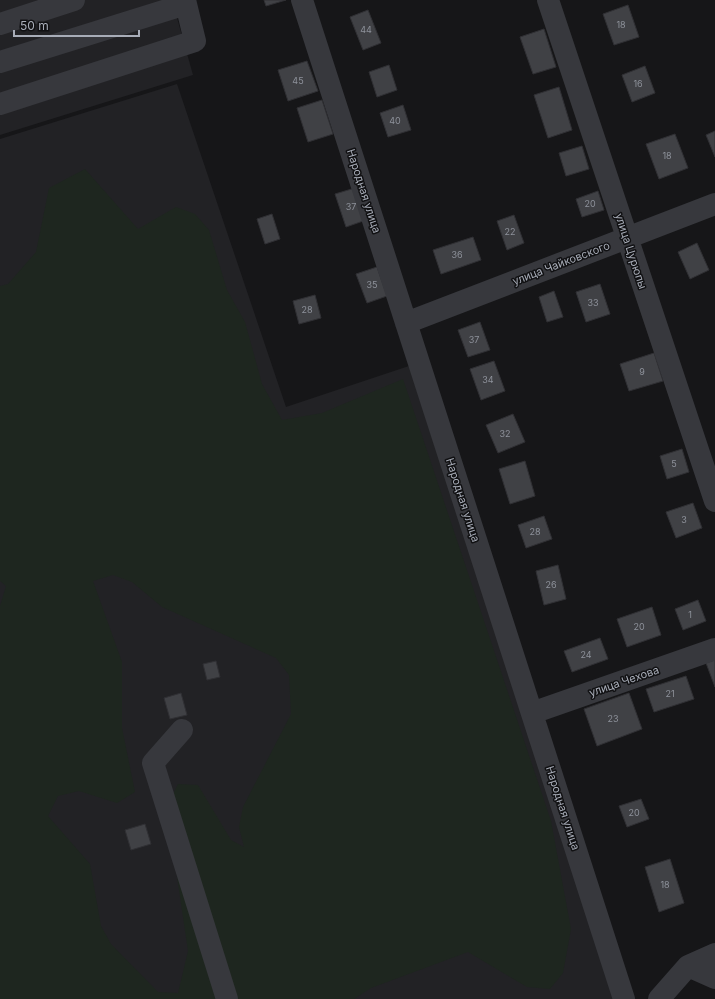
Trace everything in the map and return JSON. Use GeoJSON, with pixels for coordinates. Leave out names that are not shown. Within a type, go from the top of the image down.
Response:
{"type":"FeatureCollection","features":[{"type":"Feature","properties":{"kind":"street"},"geometry":{"type":"LineString","coordinates":[[0,24],[74,0]]}},
{"type":"Feature","properties":{"kind":"street","name":"Народная улица"},"geometry":{"type":"LineString","coordinates":[[302,0],[624,999]]}},
{"type":"Feature","properties":{"kind":"street","name":"улица Цурюпы"},"geometry":{"type":"LineString","coordinates":[[548,0],[715,501]]}},
{"type":"Feature","properties":{"kind":"street"},"geometry":{"type":"LineString","coordinates":[[0,62],[185,2],[195,41],[0,104]]}},
{"type":"Feature","properties":{"kind":"street","name":"улица Чайковского"},"geometry":{"type":"LineString","coordinates":[[406,323],[715,204]]}},
{"type":"Feature","properties":{"kind":"street","name":"улица Чехова"},"geometry":{"type":"LineString","coordinates":[[532,713],[715,650]]}},
{"type":"Feature","properties":{"kind":"street"},"geometry":{"type":"LineString","coordinates":[[182,730],[153,763],[227,999]]}},
{"type":"Feature","properties":{"kind":"street"},"geometry":{"type":"LineString","coordinates":[[659,999],[688,966],[715,954]]}},
{"type":"Feature","properties":{"kind":"street"},"geometry":{"type":"LineString","coordinates":[[688,966],[715,978]]}},
{"type":"Feature","properties":{"kind":"shaded area"},"geometry":{"type":"Polygon","coordinates":[[[0,0],[172,0],[193,75],[0,135],[0,0]]]}},
{"type":"Feature","properties":{"kind":"shaded area"},"geometry":{"type":"Polygon","coordinates":[[[177,84],[286,407],[409,366],[614,999],[0,999],[0,139],[177,84]]]}},
{"type":"Feature","properties":{"kind":"shaded area"},"geometry":{"type":"Polygon","coordinates":[[[85,169],[138,229],[176,207],[195,214],[209,230],[227,290],[245,322],[262,384],[282,420],[322,413],[403,379],[551,821],[571,929],[563,973],[550,989],[527,987],[468,952],[371,988],[354,999],[0,999],[0,606],[6,586],[0,581],[0,286],[8,284],[36,252],[49,188],[85,169]],[[113,575],[93,581],[122,662],[122,728],[135,792],[117,803],[79,791],[58,796],[48,816],[90,864],[101,926],[111,944],[158,992],[178,993],[188,951],[169,822],[169,802],[178,784],[198,785],[231,840],[244,847],[239,827],[243,807],[291,714],[289,675],[276,658],[162,607],[132,582],[113,575]]]}},
{"type":"Feature","properties":{"kind":"building"},"geometry":{"type":"Polygon","coordinates":[[[264,0],[286,0],[266,6],[264,0]]]}},
{"type":"Feature","properties":{"kind":"building"},"geometry":{"type":"Polygon","coordinates":[[[628,5],[639,37],[614,45],[603,14],[628,5]]]}},
{"type":"Feature","properties":{"kind":"building"},"geometry":{"type":"Polygon","coordinates":[[[368,10],[381,43],[363,50],[350,17],[368,10]]]}},
{"type":"Feature","properties":{"kind":"building"},"geometry":{"type":"Polygon","coordinates":[[[544,29],[556,67],[533,74],[520,37],[544,29]]]}},
{"type":"Feature","properties":{"kind":"building"},"geometry":{"type":"Polygon","coordinates":[[[307,61],[318,91],[288,101],[278,70],[307,61]]]}},
{"type":"Feature","properties":{"kind":"building"},"geometry":{"type":"Polygon","coordinates":[[[389,65],[397,90],[377,97],[369,72],[389,65]]]}},
{"type":"Feature","properties":{"kind":"building"},"geometry":{"type":"Polygon","coordinates":[[[645,66],[655,93],[632,102],[622,75],[645,66]]]}},
{"type":"Feature","properties":{"kind":"building"},"geometry":{"type":"Polygon","coordinates":[[[559,87],[572,130],[548,138],[534,95],[559,87]]]}},
{"type":"Feature","properties":{"kind":"building"},"geometry":{"type":"Polygon","coordinates":[[[322,100],[333,134],[308,142],[297,108],[322,100]]]}},
{"type":"Feature","properties":{"kind":"building"},"geometry":{"type":"Polygon","coordinates":[[[403,105],[411,130],[388,137],[380,113],[403,105]]]}},
{"type":"Feature","properties":{"kind":"building"},"geometry":{"type":"Polygon","coordinates":[[[715,131],[715,157],[706,135],[715,131]]]}},
{"type":"Feature","properties":{"kind":"building"},"geometry":{"type":"Polygon","coordinates":[[[675,134],[688,168],[659,179],[646,144],[675,134]]]}},
{"type":"Feature","properties":{"kind":"building"},"geometry":{"type":"Polygon","coordinates":[[[582,146],[589,169],[566,176],[559,153],[582,146]]]}},
{"type":"Feature","properties":{"kind":"building"},"geometry":{"type":"Polygon","coordinates":[[[355,188],[366,220],[346,227],[335,194],[355,188]]]}},
{"type":"Feature","properties":{"kind":"building"},"geometry":{"type":"Polygon","coordinates":[[[598,191],[604,210],[582,217],[576,199],[598,191]]]}},
{"type":"Feature","properties":{"kind":"building"},"geometry":{"type":"Polygon","coordinates":[[[272,214],[280,239],[265,244],[257,219],[272,214]]]}},
{"type":"Feature","properties":{"kind":"building"},"geometry":{"type":"Polygon","coordinates":[[[514,215],[524,243],[507,250],[497,221],[514,215]]]}},
{"type":"Feature","properties":{"kind":"building"},"geometry":{"type":"Polygon","coordinates":[[[473,237],[481,260],[441,274],[433,250],[473,237]]]}},
{"type":"Feature","properties":{"kind":"building"},"geometry":{"type":"Polygon","coordinates":[[[697,243],[709,270],[690,279],[678,252],[697,243]]]}},
{"type":"Feature","properties":{"kind":"building"},"geometry":{"type":"Polygon","coordinates":[[[377,267],[387,296],[367,303],[356,274],[377,267]]]}},
{"type":"Feature","properties":{"kind":"building"},"geometry":{"type":"Polygon","coordinates":[[[600,284],[610,314],[586,322],[576,292],[600,284]]]}},
{"type":"Feature","properties":{"kind":"building"},"geometry":{"type":"Polygon","coordinates":[[[554,291],[563,317],[547,322],[539,297],[554,291]]]}},
{"type":"Feature","properties":{"kind":"building"},"geometry":{"type":"Polygon","coordinates":[[[315,295],[321,318],[299,324],[293,301],[315,295]]]}},
{"type":"Feature","properties":{"kind":"building"},"geometry":{"type":"Polygon","coordinates":[[[480,322],[490,350],[468,357],[458,330],[480,322]]]}},
{"type":"Feature","properties":{"kind":"building"},"geometry":{"type":"Polygon","coordinates":[[[654,353],[663,381],[629,391],[620,364],[654,353]]]}},
{"type":"Feature","properties":{"kind":"building"},"geometry":{"type":"Polygon","coordinates":[[[494,361],[505,391],[481,400],[470,369],[494,361]]]}},
{"type":"Feature","properties":{"kind":"building"},"geometry":{"type":"Polygon","coordinates":[[[513,414],[525,442],[498,453],[486,425],[513,414]]]}},
{"type":"Feature","properties":{"kind":"building"},"geometry":{"type":"Polygon","coordinates":[[[682,449],[689,472],[667,479],[660,456],[682,449]]]}},
{"type":"Feature","properties":{"kind":"building"},"geometry":{"type":"Polygon","coordinates":[[[525,461],[535,496],[510,504],[499,469],[525,461]]]}},
{"type":"Feature","properties":{"kind":"building"},"geometry":{"type":"Polygon","coordinates":[[[693,503],[702,528],[676,538],[666,512],[693,503]]]}},
{"type":"Feature","properties":{"kind":"building"},"geometry":{"type":"Polygon","coordinates":[[[544,516],[552,539],[526,548],[518,525],[544,516]]]}},
{"type":"Feature","properties":{"kind":"building"},"geometry":{"type":"Polygon","coordinates":[[[558,565],[566,599],[544,605],[536,571],[558,565]]]}},
{"type":"Feature","properties":{"kind":"building"},"geometry":{"type":"Polygon","coordinates":[[[698,600],[706,621],[683,630],[675,609],[698,600]]]}},
{"type":"Feature","properties":{"kind":"building"},"geometry":{"type":"Polygon","coordinates":[[[652,607],[661,635],[627,647],[617,619],[652,607]]]}},
{"type":"Feature","properties":{"kind":"building"},"geometry":{"type":"Polygon","coordinates":[[[600,638],[608,659],[572,672],[564,651],[600,638]]]}},
{"type":"Feature","properties":{"kind":"building"},"geometry":{"type":"Polygon","coordinates":[[[715,660],[715,687],[706,663],[715,660]]]}},
{"type":"Feature","properties":{"kind":"building"},"geometry":{"type":"Polygon","coordinates":[[[216,661],[220,677],[207,680],[203,664],[216,661]]]}},
{"type":"Feature","properties":{"kind":"building"},"geometry":{"type":"Polygon","coordinates":[[[686,676],[694,699],[654,712],[646,689],[686,676]]]}},
{"type":"Feature","properties":{"kind":"building"},"geometry":{"type":"Polygon","coordinates":[[[181,693],[187,715],[170,719],[164,698],[181,693]]]}},
{"type":"Feature","properties":{"kind":"building"},"geometry":{"type":"Polygon","coordinates":[[[629,693],[642,729],[597,746],[584,709],[629,693]]]}},
{"type":"Feature","properties":{"kind":"building"},"geometry":{"type":"Polygon","coordinates":[[[641,799],[649,819],[627,827],[619,806],[641,799]]]}},
{"type":"Feature","properties":{"kind":"building"},"geometry":{"type":"Polygon","coordinates":[[[145,824],[151,844],[131,850],[125,830],[145,824]]]}},
{"type":"Feature","properties":{"kind":"building"},"geometry":{"type":"Polygon","coordinates":[[[670,859],[684,903],[659,912],[645,867],[670,859]]]}}]}
